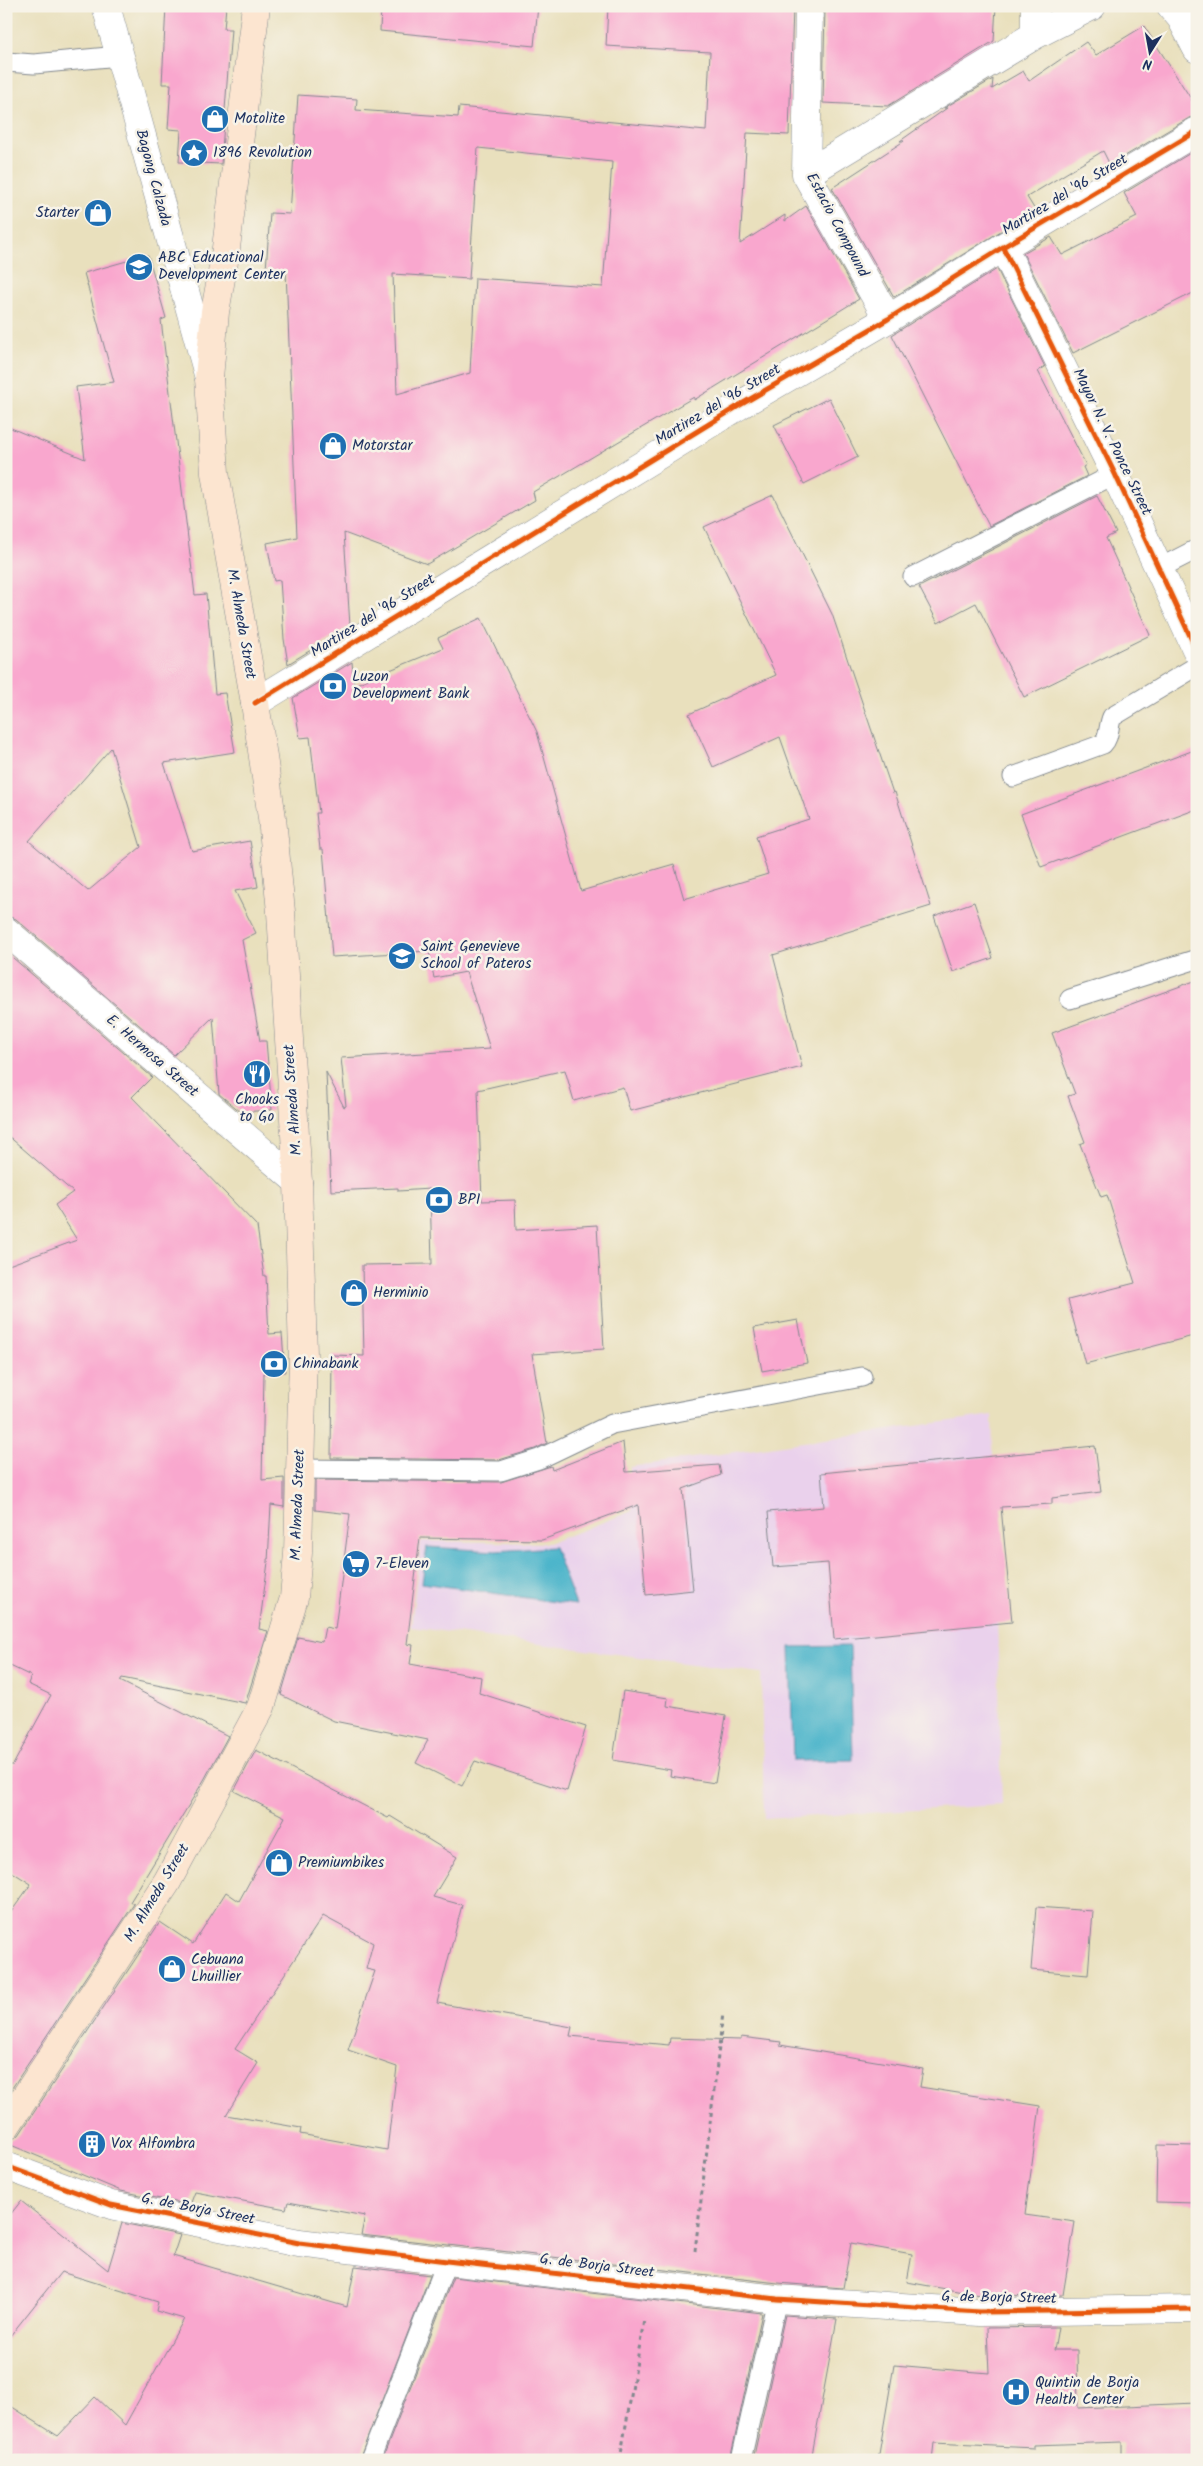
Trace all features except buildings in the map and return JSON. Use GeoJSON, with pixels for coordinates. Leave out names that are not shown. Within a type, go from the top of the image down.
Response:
{"type":"FeatureCollection","features":[{"type":"Feature","properties":{"kind":"main road","name":"M. Almeda Street"},"geometry":{"type":"LineString","coordinates":[[6,2126],[167,1882],[261,1707],[294,1598],[298,1554],[303,1356],[298,1182],[281,912],[272,818],[255,703],[215,473],[209,378],[215,312],[256,6]]}},
{"type":"Feature","properties":{"kind":"street","name":"Bagong Calzada"},"geometry":{"type":"LineString","coordinates":[[106,6],[209,378]]}},
{"type":"Feature","properties":{"kind":"street","name":"Estacio Compound"},"geometry":{"type":"LineString","coordinates":[[809,6],[806,174],[888,319]]}},
{"type":"Feature","properties":{"kind":"street"},"geometry":{"type":"LineString","coordinates":[[1034,6],[1035,35]]}},
{"type":"Feature","properties":{"kind":"street"},"geometry":{"type":"LineString","coordinates":[[806,174],[1035,35],[1092,6]]}},
{"type":"Feature","properties":{"kind":"street"},"geometry":{"type":"LineString","coordinates":[[1171,6],[1181,18],[1197,49]]}},
{"type":"Feature","properties":{"kind":"street","name":"Martirez del '96 Street"},"geometry":{"type":"LineString","coordinates":[[255,703],[732,411],[888,319],[1003,246],[1197,131]]}},
{"type":"Feature","properties":{"kind":"street","name":"Mayor N. V. Ponce Street"},"geometry":{"type":"LineString","coordinates":[[1003,246],[1115,474],[1196,652]]}},
{"type":"Feature","properties":{"kind":"street","name":"E. Hermosa Street"},"geometry":{"type":"LineString","coordinates":[[6,931],[298,1182]]}},
{"type":"Feature","properties":{"kind":"street","name":"G. de Borja Street"},"geometry":{"type":"LineString","coordinates":[[6,2166],[111,2205],[299,2243],[447,2261],[778,2299],[979,2312],[1197,2309]]}},
{"type":"Feature","properties":{"kind":"lane"},"geometry":{"type":"LineString","coordinates":[[6,62],[34,64],[119,56]]}},
{"type":"Feature","properties":{"kind":"lane"},"geometry":{"type":"LineString","coordinates":[[913,576],[1115,474]]}},
{"type":"Feature","properties":{"kind":"lane"},"geometry":{"type":"LineString","coordinates":[[1158,569],[1197,549]]}},
{"type":"Feature","properties":{"kind":"lane"},"geometry":{"type":"LineString","coordinates":[[1013,777],[1103,744],[1108,738],[1109,723],[1112,717],[1196,652]]}},
{"type":"Feature","properties":{"kind":"lane"},"geometry":{"type":"LineString","coordinates":[[1070,999],[1197,959]]}},
{"type":"Feature","properties":{"kind":"lane"},"geometry":{"type":"LineString","coordinates":[[299,1469],[500,1471],[539,1459],[612,1424],[862,1377]]}},
{"type":"Feature","properties":{"kind":"lane"},"geometry":{"type":"LineString","coordinates":[[370,2460],[447,2261]]}},
{"type":"Feature","properties":{"kind":"lane"},"geometry":{"type":"LineString","coordinates":[[741,2460],[778,2299]]}},
{"type":"Feature","properties":{"kind":"path"},"geometry":{"type":"LineString","coordinates":[[690,2289],[724,2013]]}},
{"type":"Feature","properties":{"kind":"path"},"geometry":{"type":"LineString","coordinates":[[620,2460],[650,2285]]}},
{"type":"Feature","properties":{"kind":"shaded area"},"geometry":{"type":"Polygon","coordinates":[[[992,1415],[1002,1805],[764,1819],[761,1673],[411,1627],[421,1541],[549,1543],[632,1511],[630,1467],[992,1415]]]}},
{"type":"Feature","properties":{"kind":"water"},"geometry":{"type":"Polygon","coordinates":[[[427,1547],[496,1551],[554,1547],[576,1605],[422,1583],[427,1547]]]}},
{"type":"Feature","properties":{"kind":"water"},"geometry":{"type":"Polygon","coordinates":[[[850,1646],[853,1760],[793,1761],[790,1647],[850,1646]]]}},
{"type":"Feature","properties":{"kind":"cycle path"},"geometry":{"type":"LineString","coordinates":[[255,703],[740,405],[888,319],[1003,247],[1197,131]]}},
{"type":"Feature","properties":{"kind":"cycle path"},"geometry":{"type":"LineString","coordinates":[[1003,247],[1115,474],[1197,651]]}},
{"type":"Feature","properties":{"kind":"cycle path"},"geometry":{"type":"LineString","coordinates":[[6,2166],[111,2205],[299,2243],[447,2261],[777,2299],[979,2312],[1197,2309]]}},
{"type":"Feature","properties":{"kind":"place","name":"Motolite"},"geometry":{"type":"Point","coordinates":[215,119]}},
{"type":"Feature","properties":{"kind":"place","name":"1896 Revolution"},"geometry":{"type":"Point","coordinates":[194,153]}},
{"type":"Feature","properties":{"kind":"place","name":"Starter"},"geometry":{"type":"Point","coordinates":[98,213]}},
{"type":"Feature","properties":{"kind":"place","name":"ABC Educational Development Center"},"geometry":{"type":"Point","coordinates":[139,267]}},
{"type":"Feature","properties":{"kind":"place","name":"Motorstar"},"geometry":{"type":"Point","coordinates":[333,446]}},
{"type":"Feature","properties":{"kind":"place","name":"Luzon Development Bank"},"geometry":{"type":"Point","coordinates":[333,686]}},
{"type":"Feature","properties":{"kind":"place","name":"Saint Genevieve School of Pateros"},"geometry":{"type":"Point","coordinates":[402,956]}},
{"type":"Feature","properties":{"kind":"place","name":"Chooks to Go"},"geometry":{"type":"Point","coordinates":[257,1074]}},
{"type":"Feature","properties":{"kind":"place","name":"BPI"},"geometry":{"type":"Point","coordinates":[439,1200]}},
{"type":"Feature","properties":{"kind":"place","name":"Herminio"},"geometry":{"type":"Point","coordinates":[354,1293]}},
{"type":"Feature","properties":{"kind":"place","name":"Chinabank"},"geometry":{"type":"Point","coordinates":[274,1364]}},
{"type":"Feature","properties":{"kind":"place","name":"7-Eleven"},"geometry":{"type":"Point","coordinates":[356,1564]}},
{"type":"Feature","properties":{"kind":"place","name":"Premiumbikes"},"geometry":{"type":"Point","coordinates":[279,1863]}},
{"type":"Feature","properties":{"kind":"place","name":"Cebuana Lhuillier"},"geometry":{"type":"Point","coordinates":[172,1969]}},
{"type":"Feature","properties":{"kind":"place","name":"Vox Alfombra"},"geometry":{"type":"Point","coordinates":[92,2144]}},
{"type":"Feature","properties":{"kind":"place","name":"Quintin de Borja Health Center"},"geometry":{"type":"Point","coordinates":[1016,2392]}}]}
